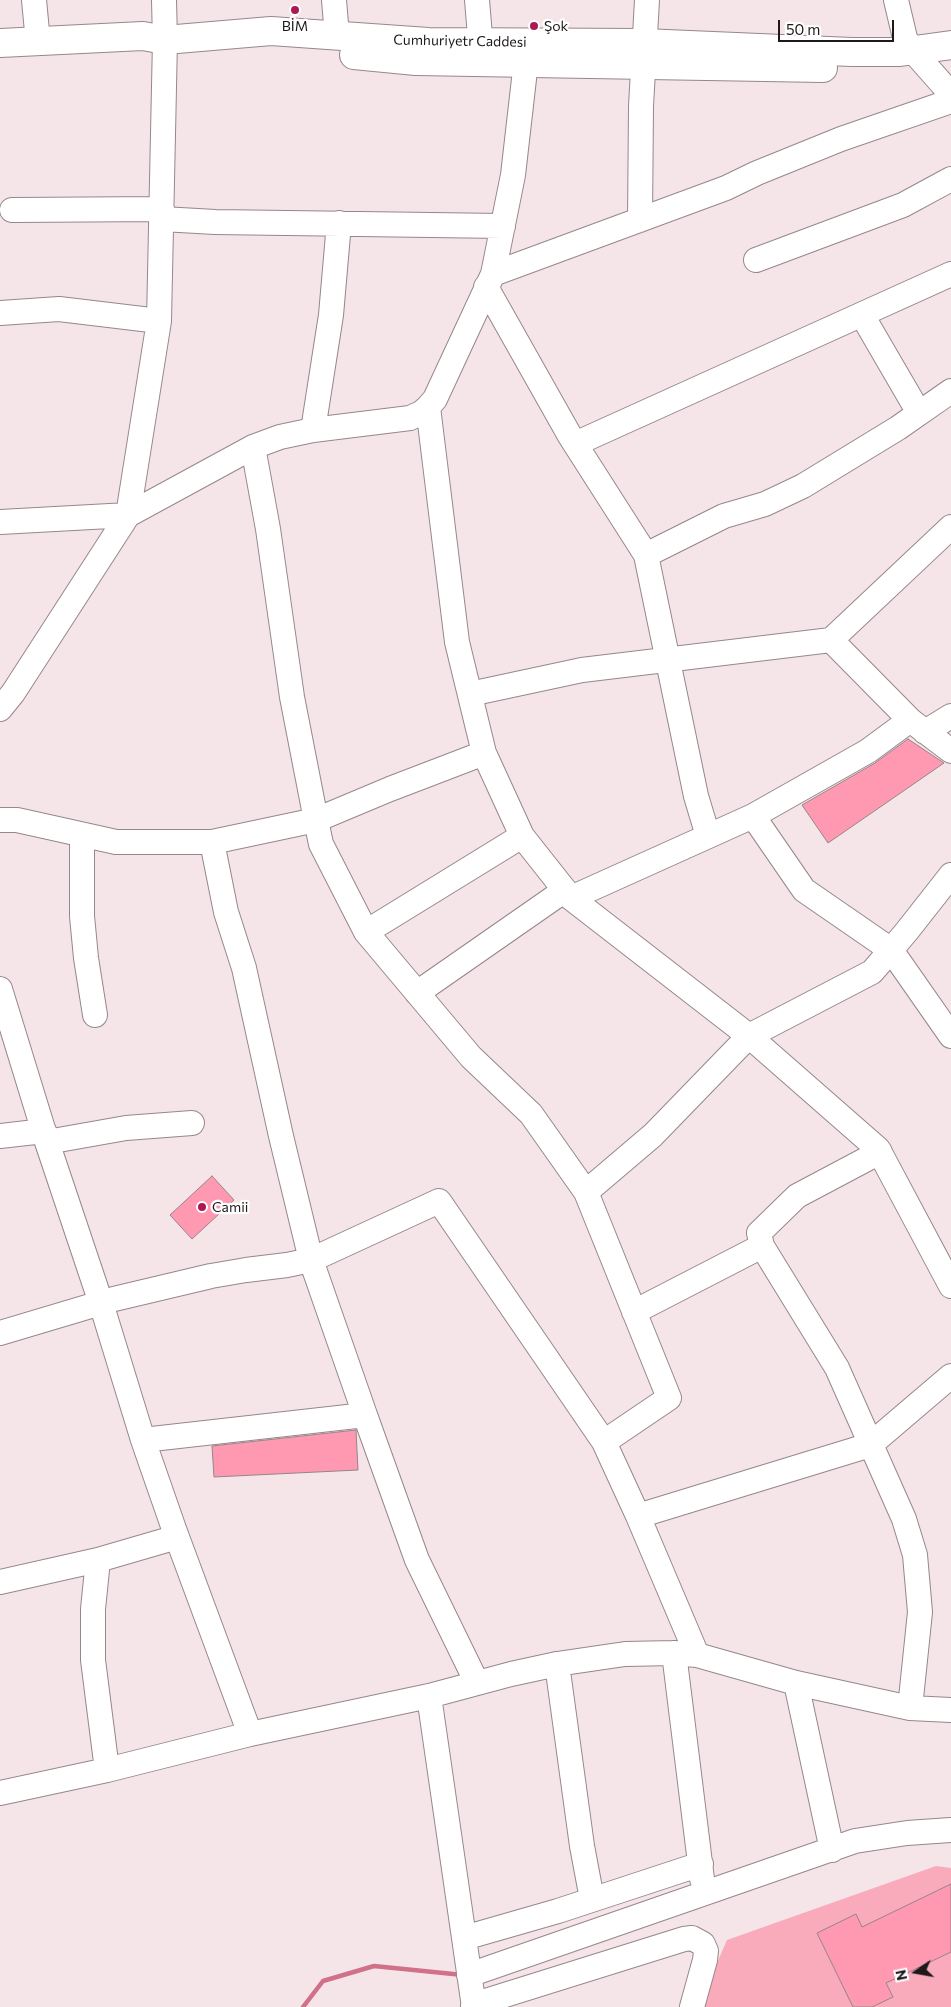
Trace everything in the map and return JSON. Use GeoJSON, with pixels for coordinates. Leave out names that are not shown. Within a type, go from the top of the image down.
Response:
{"type":"FeatureCollection","features":[{"type":"Feature","properties":{"kind":"main road","name":"Cumhuriyetr Caddesi"},"geometry":{"type":"LineString","coordinates":[[0,44],[143,36],[165,47],[271,31],[428,42],[482,53]]}},
{"type":"Feature","properties":{"kind":"main road"},"geometry":{"type":"LineString","coordinates":[[0,61],[165,47],[279,49],[416,61],[482,53],[643,55],[818,69],[929,59],[951,45]]}},
{"type":"Feature","properties":{"kind":"street"},"geometry":{"type":"LineString","coordinates":[[34,0],[38,42]]}},
{"type":"Feature","properties":{"kind":"street"},"geometry":{"type":"LineString","coordinates":[[0,709],[13,693],[128,515],[159,320],[165,47],[164,0]]}},
{"type":"Feature","properties":{"kind":"street"},"geometry":{"type":"LineString","coordinates":[[334,0],[337,36]]}},
{"type":"Feature","properties":{"kind":"street"},"geometry":{"type":"LineString","coordinates":[[477,0],[482,53]]}},
{"type":"Feature","properties":{"kind":"street"},"geometry":{"type":"LineString","coordinates":[[640,220],[643,55],[647,0]]}},
{"type":"Feature","properties":{"kind":"street"},"geometry":{"type":"LineString","coordinates":[[896,0],[902,27],[929,59],[951,94]]}},
{"type":"Feature","properties":{"kind":"street"},"geometry":{"type":"LineString","coordinates":[[0,522],[128,515],[253,446],[280,437],[313,430],[410,418],[428,407],[435,399],[489,281],[503,226],[513,175],[528,53]]}},
{"type":"Feature","properties":{"kind":"street"},"geometry":{"type":"LineString","coordinates":[[489,281],[640,220],[726,188],[757,173],[842,139],[951,101]]}},
{"type":"Feature","properties":{"kind":"street"},"geometry":{"type":"LineString","coordinates":[[756,260],[903,205],[951,179]]}},
{"type":"Feature","properties":{"kind":"street"},"geometry":{"type":"LineString","coordinates":[[12,210],[162,214],[215,222],[503,226]]}},
{"type":"Feature","properties":{"kind":"street"},"geometry":{"type":"LineString","coordinates":[[313,430],[330,315],[339,223]]}},
{"type":"Feature","properties":{"kind":"street"},"geometry":{"type":"LineString","coordinates":[[575,444],[951,274]]}},
{"type":"Feature","properties":{"kind":"street"},"geometry":{"type":"LineString","coordinates":[[489,281],[575,444],[646,555],[696,796],[708,836]]}},
{"type":"Feature","properties":{"kind":"street"},"geometry":{"type":"LineString","coordinates":[[0,313],[59,308],[159,320]]}},
{"type":"Feature","properties":{"kind":"street"},"geometry":{"type":"LineString","coordinates":[[862,315],[919,412]]}},
{"type":"Feature","properties":{"kind":"street"},"geometry":{"type":"LineString","coordinates":[[646,555],[724,516],[765,504],[803,486],[951,391]]}},
{"type":"Feature","properties":{"kind":"street"},"geometry":{"type":"LineString","coordinates":[[428,407],[458,642],[484,754],[522,836],[568,894],[749,1036],[880,1152],[951,1286]]}},
{"type":"Feature","properties":{"kind":"street"},"geometry":{"type":"LineString","coordinates":[[253,446],[268,529],[292,697],[321,844],[366,932],[471,1057],[531,1114],[586,1192],[669,1398],[604,1442]]}},
{"type":"Feature","properties":{"kind":"street"},"geometry":{"type":"LineString","coordinates":[[470,694],[582,670],[831,640],[951,527]]}},
{"type":"Feature","properties":{"kind":"street"},"geometry":{"type":"LineString","coordinates":[[831,640],[918,726],[951,751]]}},
{"type":"Feature","properties":{"kind":"street"},"geometry":{"type":"LineString","coordinates":[[417,993],[568,894],[753,816],[868,751],[918,726],[951,716]]}},
{"type":"Feature","properties":{"kind":"street"},"geometry":{"type":"LineString","coordinates":[[0,820],[17,820],[116,842],[212,842],[316,820],[390,789],[484,754]]}},
{"type":"Feature","properties":{"kind":"street"},"geometry":{"type":"LineString","coordinates":[[753,816],[804,890],[891,950],[951,1036]]}},
{"type":"Feature","properties":{"kind":"street"},"geometry":{"type":"LineString","coordinates":[[82,835],[82,916],[86,958],[95,1015]]}},
{"type":"Feature","properties":{"kind":"street"},"geometry":{"type":"LineString","coordinates":[[366,932],[522,836]]}},
{"type":"Feature","properties":{"kind":"street"},"geometry":{"type":"LineString","coordinates":[[212,842],[226,912],[244,968],[281,1136],[311,1260],[417,1560],[477,1683]]}},
{"type":"Feature","properties":{"kind":"street"},"geometry":{"type":"LineString","coordinates":[[586,1192],[653,1135],[749,1036],[872,972],[951,875]]}},
{"type":"Feature","properties":{"kind":"street"},"geometry":{"type":"LineString","coordinates":[[0,989],[45,1136],[101,1303],[143,1440],[250,1734]]}},
{"type":"Feature","properties":{"kind":"street"},"geometry":{"type":"LineString","coordinates":[[0,1136],[45,1136],[192,1123]]}},
{"type":"Feature","properties":{"kind":"street"},"geometry":{"type":"LineString","coordinates":[[880,1152],[797,1196],[759,1233],[762,1246],[837,1368],[904,1519],[915,1554],[920,1612],[910,1708]]}},
{"type":"Feature","properties":{"kind":"street"},"geometry":{"type":"LineString","coordinates":[[0,1333],[101,1303],[211,1276],[311,1260],[439,1201],[604,1442],[638,1516],[686,1654],[704,1893]]}},
{"type":"Feature","properties":{"kind":"street"},"geometry":{"type":"LineString","coordinates":[[634,1312],[762,1246]]}},
{"type":"Feature","properties":{"kind":"street"},"geometry":{"type":"LineString","coordinates":[[638,1516],[870,1445],[951,1376]]}},
{"type":"Feature","properties":{"kind":"street"},"geometry":{"type":"LineString","coordinates":[[143,1440],[365,1415]]}},
{"type":"Feature","properties":{"kind":"street"},"geometry":{"type":"LineString","coordinates":[[0,1582],[98,1560],[177,1537]]}},
{"type":"Feature","properties":{"kind":"street"},"geometry":{"type":"LineString","coordinates":[[98,1560],[93,1609],[93,1660],[107,1770]]}},
{"type":"Feature","properties":{"kind":"street"},"geometry":{"type":"LineString","coordinates":[[0,1793],[107,1770],[250,1734],[429,1696],[557,1664],[626,1654],[686,1654],[796,1683],[910,1708],[951,1710]]}},
{"type":"Feature","properties":{"kind":"street"},"geometry":{"type":"LineString","coordinates":[[557,1664],[582,1846],[592,1899]]}},
{"type":"Feature","properties":{"kind":"street"},"geometry":{"type":"LineString","coordinates":[[796,1683],[832,1850]]}},
{"type":"Feature","properties":{"kind":"street"},"geometry":{"type":"LineString","coordinates":[[429,1696],[473,2006],[684,1938],[692,1938],[702,1944],[706,1951],[692,2007]]}},
{"type":"Feature","properties":{"kind":"street"},"geometry":{"type":"LineString","coordinates":[[469,1975],[855,1841],[923,1831],[951,1830]]}},
{"type":"Feature","properties":{"kind":"street"},"geometry":{"type":"LineString","coordinates":[[464,1938],[558,1911],[701,1864]]}},
{"type":"Feature","properties":{"kind":"shaded area"},"geometry":{"type":"Polygon","coordinates":[[[936,1866],[951,1868],[951,2007],[701,2007],[707,1986],[727,1940],[936,1866]]]}},
{"type":"Feature","properties":{"kind":"building"},"geometry":{"type":"Polygon","coordinates":[[[908,739],[944,763],[828,843],[802,805],[875,763],[908,739]]]}},
{"type":"Feature","properties":{"kind":"building","name":"Camii"},"geometry":{"type":"Polygon","coordinates":[[[212,1176],[234,1200],[192,1239],[170,1215],[212,1176]]]}},
{"type":"Feature","properties":{"kind":"building"},"geometry":{"type":"Polygon","coordinates":[[[356,1430],[358,1470],[214,1477],[212,1446],[356,1430]]]}},
{"type":"Feature","properties":{"kind":"building"},"geometry":{"type":"Polygon","coordinates":[[[951,1884],[951,1952],[886,1983],[893,1997],[872,2007],[853,2007],[817,1933],[856,1914],[862,1927],[951,1884]]]}},
{"type":"Feature","properties":{"kind":"waterway"},"geometry":{"type":"LineString","coordinates":[[303,2007],[323,1981],[374,1966],[463,1975]]}},
{"type":"Feature","properties":{"kind":"place","name":"BİM"},"geometry":{"type":"Point","coordinates":[295,10]}},
{"type":"Feature","properties":{"kind":"place","name":"Şok"},"geometry":{"type":"Point","coordinates":[534,26]}},
{"type":"Feature","properties":{"kind":"place","name":"Camii"},"geometry":{"type":"Point","coordinates":[202,1207]}}]}
